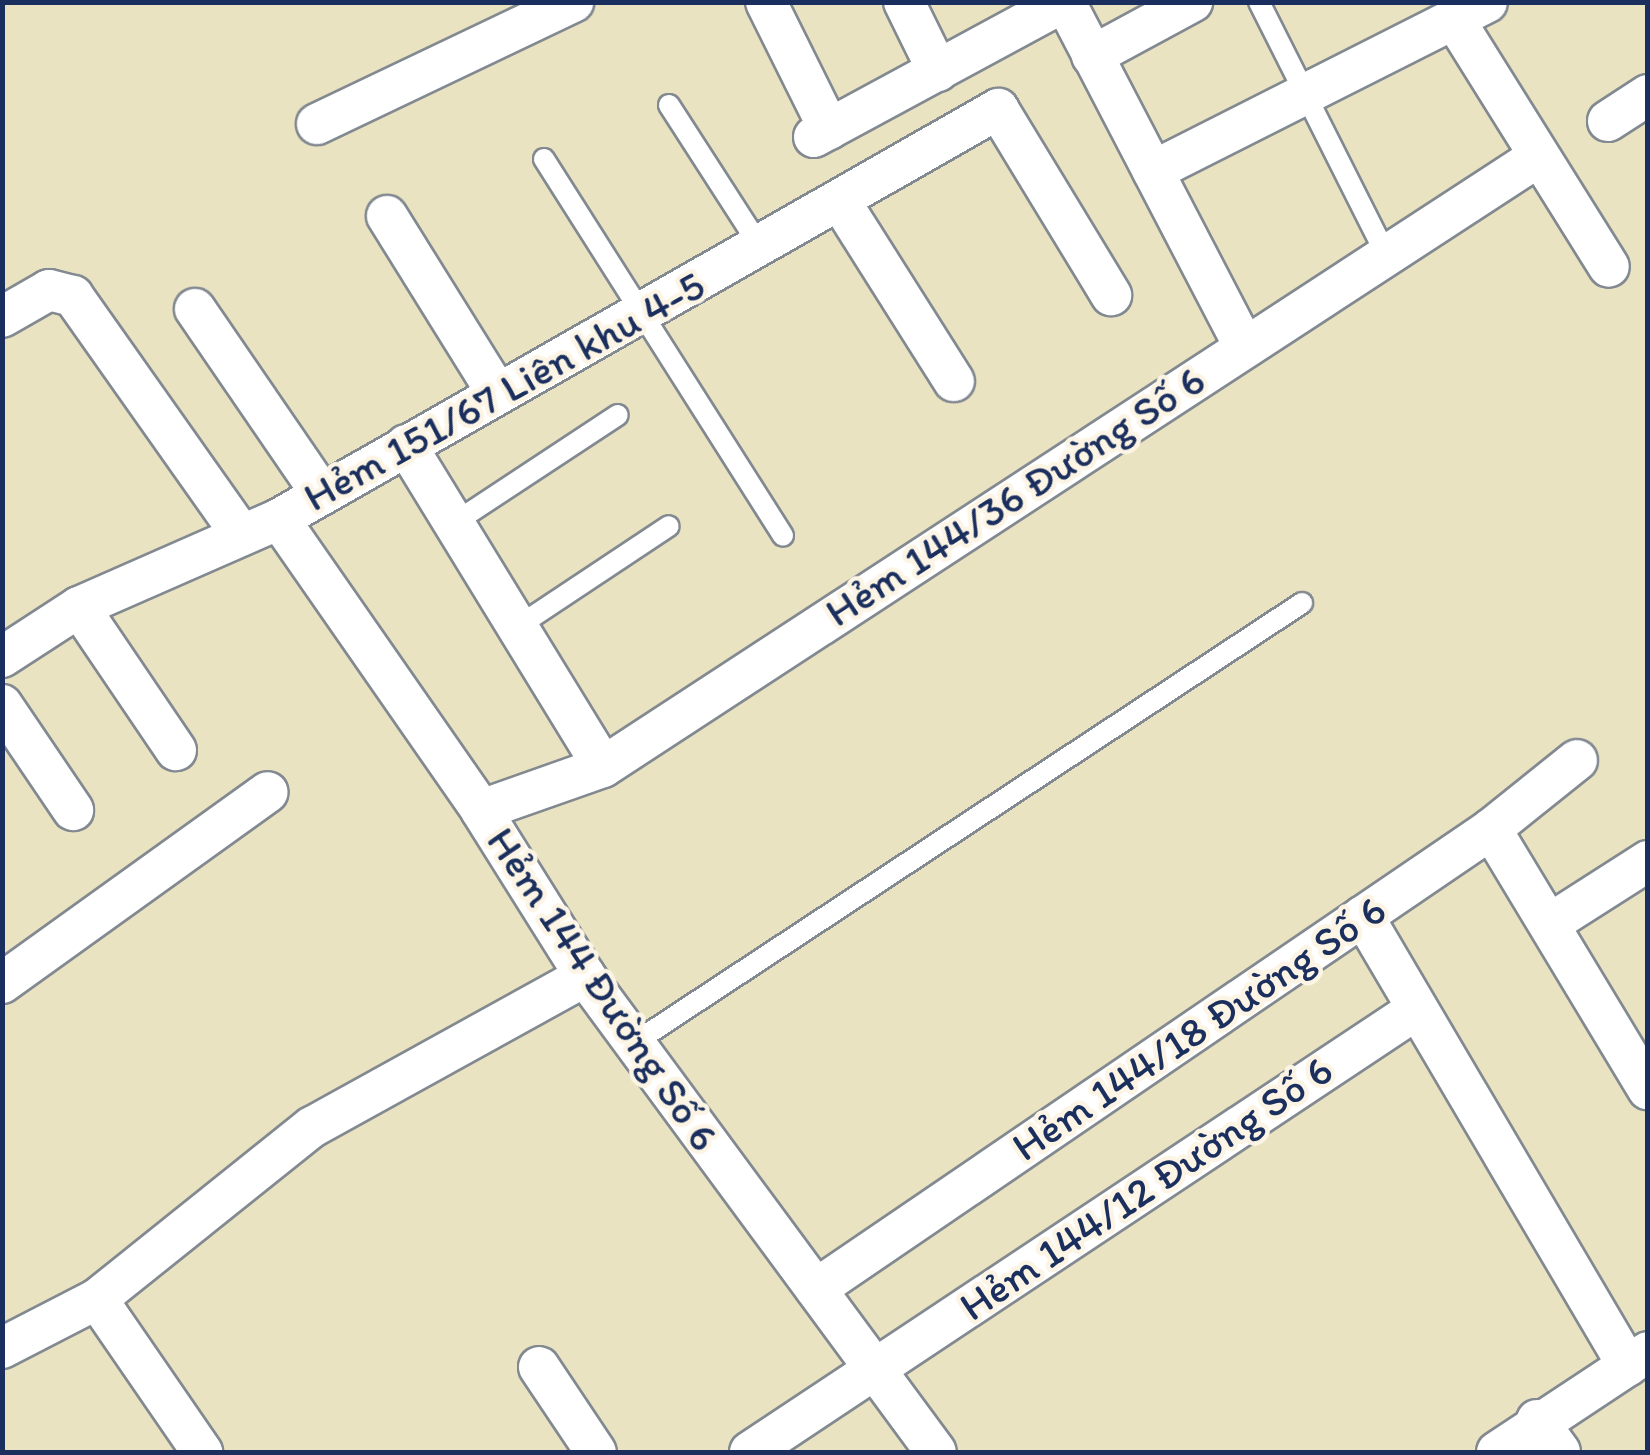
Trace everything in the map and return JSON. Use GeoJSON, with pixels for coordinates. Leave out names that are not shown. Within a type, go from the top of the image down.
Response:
{"type":"FeatureCollection","features":[{"type":"Feature","properties":{"kind":"street"},"geometry":{"type":"LineString","coordinates":[[317,124],[572,2]]}},
{"type":"Feature","properties":{"kind":"street"},"geometry":{"type":"LineString","coordinates":[[766,2],[822,133],[1064,2],[1244,346]]}},
{"type":"Feature","properties":{"kind":"street"},"geometry":{"type":"LineString","coordinates":[[904,2],[938,71]]}},
{"type":"Feature","properties":{"kind":"street"},"geometry":{"type":"LineString","coordinates":[[1092,56],[1192,2]]}},
{"type":"Feature","properties":{"kind":"street"},"geometry":{"type":"LineString","coordinates":[[1152,172],[1470,11],[1536,158],[1608,267]]}},
{"type":"Feature","properties":{"kind":"street"},"geometry":{"type":"LineString","coordinates":[[1608,121],[1648,95]]}},
{"type":"Feature","properties":{"kind":"street","name":"Hẻm 151/67 Liên khu 4-5"},"geometry":{"type":"LineString","coordinates":[[2,657],[79,607],[279,518],[998,109],[1110,295]]}},
{"type":"Feature","properties":{"kind":"street","name":"Hẻm 144/36 Đường Số 6"},"geometry":{"type":"LineString","coordinates":[[481,810],[603,767],[1536,158]]}},
{"type":"Feature","properties":{"kind":"street"},"geometry":{"type":"LineString","coordinates":[[840,201],[954,381]]}},
{"type":"Feature","properties":{"kind":"street"},"geometry":{"type":"LineString","coordinates":[[387,216],[497,393]]}},
{"type":"Feature","properties":{"kind":"street"},"geometry":{"type":"LineString","coordinates":[[2,317],[48,290],[73,296],[240,533]]}},
{"type":"Feature","properties":{"kind":"street"},"geometry":{"type":"LineString","coordinates":[[195,309],[321,492]]}},
{"type":"Feature","properties":{"kind":"street"},"geometry":{"type":"LineString","coordinates":[[406,445],[603,767]]}},
{"type":"Feature","properties":{"kind":"street","name":"Hẻm 144 Đường Số 6"},"geometry":{"type":"LineString","coordinates":[[279,518],[481,810],[584,976],[936,1452]]}},
{"type":"Feature","properties":{"kind":"street"},"geometry":{"type":"LineString","coordinates":[[79,607],[176,750]]}},
{"type":"Feature","properties":{"kind":"street"},"geometry":{"type":"LineString","coordinates":[[2,704],[73,810]]}},
{"type":"Feature","properties":{"kind":"street","name":"Hẻm 144/18 Đường Số 6"},"geometry":{"type":"LineString","coordinates":[[816,1289],[1491,829],[1577,760]]}},
{"type":"Feature","properties":{"kind":"street"},"geometry":{"type":"LineString","coordinates":[[2,983],[268,792]]}},
{"type":"Feature","properties":{"kind":"street"},"geometry":{"type":"LineString","coordinates":[[1491,829],[1648,1089]]}},
{"type":"Feature","properties":{"kind":"street"},"geometry":{"type":"LineString","coordinates":[[1551,923],[1648,860]]}},
{"type":"Feature","properties":{"kind":"street"},"geometry":{"type":"LineString","coordinates":[[1363,916],[1416,1009],[1639,1364],[1536,1420],[1497,1452]]}},
{"type":"Feature","properties":{"kind":"street"},"geometry":{"type":"LineString","coordinates":[[2,1348],[97,1299],[312,1127],[584,976]]}},
{"type":"Feature","properties":{"kind":"street","name":"Hẻm 144/12 Đường Số 6"},"geometry":{"type":"LineString","coordinates":[[750,1452],[1416,1009]]}},
{"type":"Feature","properties":{"kind":"street"},"geometry":{"type":"LineString","coordinates":[[97,1299],[202,1452]]}},
{"type":"Feature","properties":{"kind":"street"},"geometry":{"type":"LineString","coordinates":[[539,1368],[596,1452]]}},
{"type":"Feature","properties":{"kind":"street"},"geometry":{"type":"LineString","coordinates":[[1536,1420],[1560,1452]]}},
{"type":"Feature","properties":{"kind":"lane"},"geometry":{"type":"LineString","coordinates":[[1258,2],[1385,253]]}},
{"type":"Feature","properties":{"kind":"lane"},"geometry":{"type":"LineString","coordinates":[[669,104],[760,246]]}},
{"type":"Feature","properties":{"kind":"lane"},"geometry":{"type":"LineString","coordinates":[[544,159],[784,536]]}},
{"type":"Feature","properties":{"kind":"lane"},"geometry":{"type":"LineString","coordinates":[[454,523],[618,416]]}},
{"type":"Feature","properties":{"kind":"lane"},"geometry":{"type":"LineString","coordinates":[[517,627],[668,526]]}},
{"type":"Feature","properties":{"kind":"lane"},"geometry":{"type":"LineString","coordinates":[[634,1044],[1302,603]]}}]}
